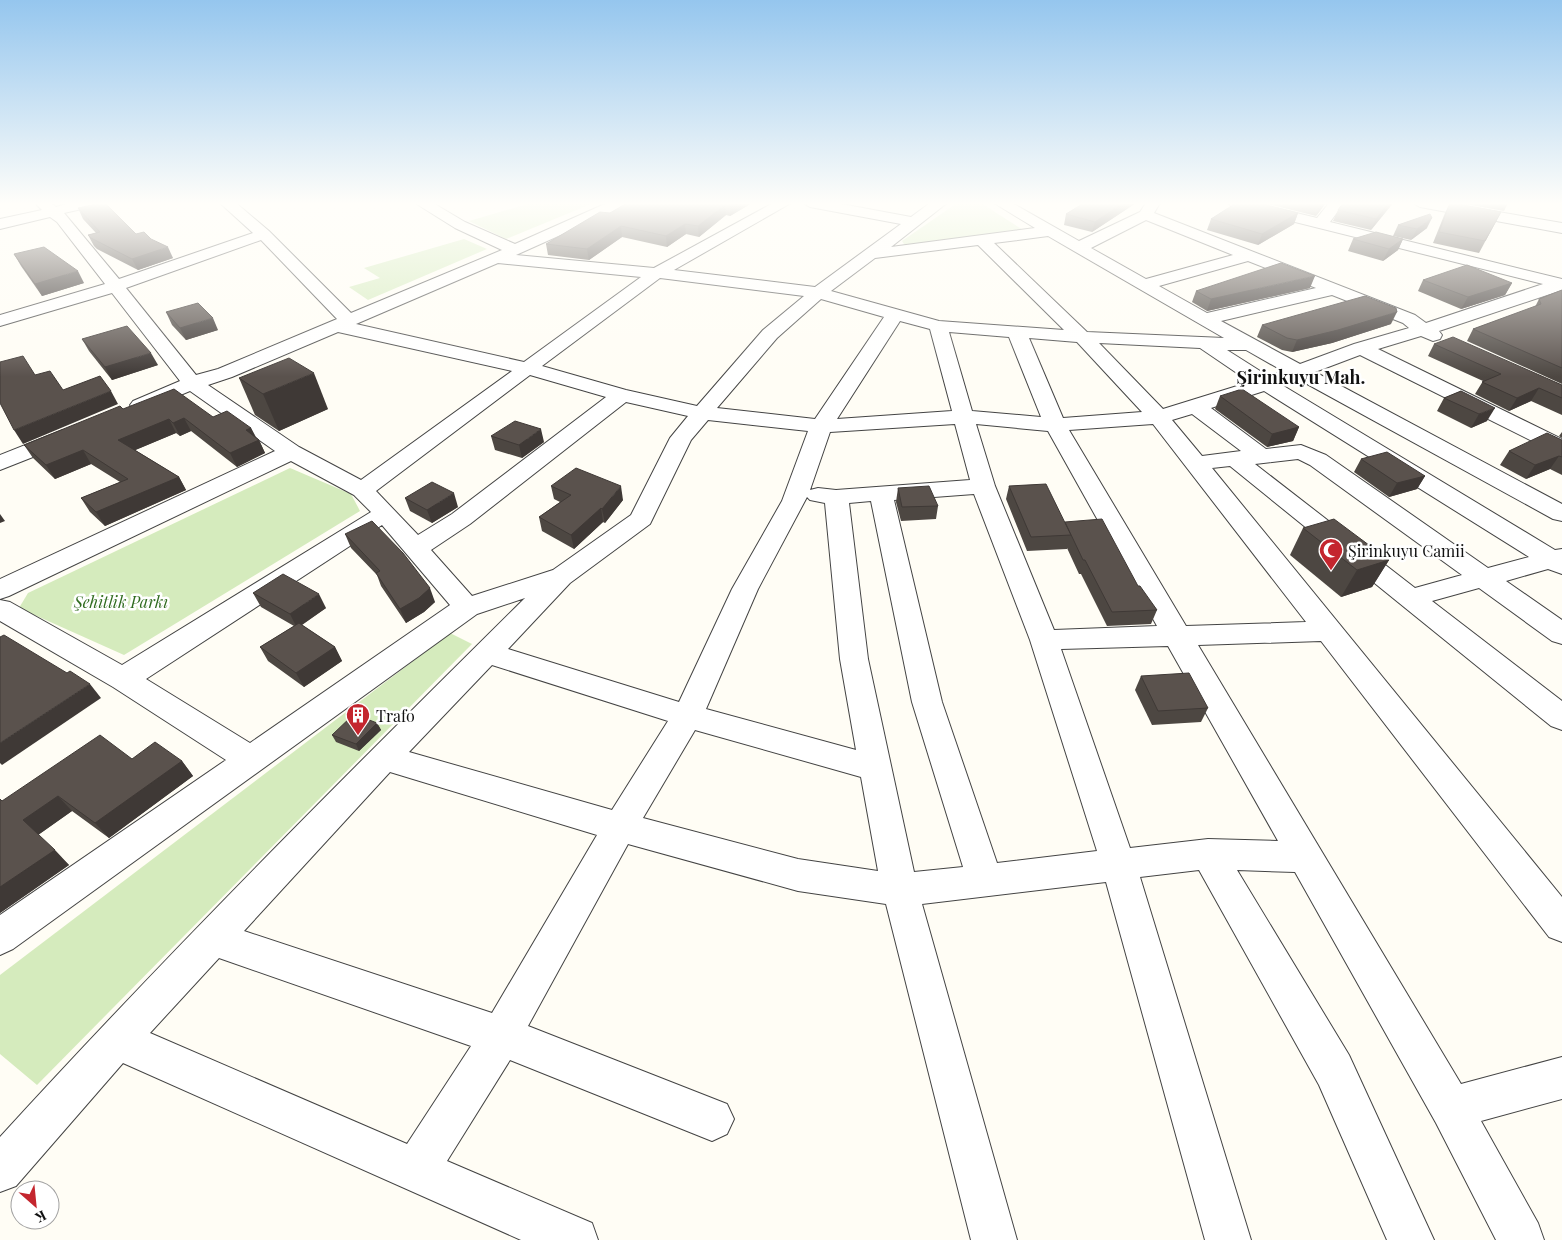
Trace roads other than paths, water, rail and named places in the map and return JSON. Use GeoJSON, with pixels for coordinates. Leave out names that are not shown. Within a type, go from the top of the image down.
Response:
{"type":"FeatureCollection","features":[{"type":"Feature","properties":{"kind":"street"},"geometry":{"type":"LineString","coordinates":[[95,261],[192,383],[291,452],[362,490],[385,513],[467,606]]}},
{"type":"Feature","properties":{"kind":"street"},"geometry":{"type":"LineString","coordinates":[[0,321],[116,286],[188,261]]}},
{"type":"Feature","properties":{"kind":"street"},"geometry":{"type":"LineString","coordinates":[[288,261],[344,323],[526,368],[622,395],[702,413],[821,426],[965,417],[1055,425],[1159,417],[1266,384],[1361,348],[1423,330],[1562,284]]}},
{"type":"Feature","properties":{"kind":"street"},"geometry":{"type":"LineString","coordinates":[[128,410],[192,383],[225,374],[489,261]]}},
{"type":"Feature","properties":{"kind":"street"},"geometry":{"type":"LineString","coordinates":[[527,261],[657,273],[818,293],[894,316],[938,326],[1082,337],[1206,344],[1250,344]]}},
{"type":"Feature","properties":{"kind":"street"},"geometry":{"type":"LineString","coordinates":[[362,490],[657,273],[679,261]]}},
{"type":"Feature","properties":{"kind":"street"},"geometry":{"type":"LineString","coordinates":[[0,1170],[117,1039],[384,758],[561,577],[641,519],[681,438],[702,413],[770,334],[818,293],[862,261]]}},
{"type":"Feature","properties":{"kind":"street"},"geometry":{"type":"LineString","coordinates":[[1004,261],[1082,337],[1159,417],[1562,925]]}},
{"type":"Feature","properties":{"kind":"street"},"geometry":{"type":"LineString","coordinates":[[1100,261],[1562,514]]}},
{"type":"Feature","properties":{"kind":"street"},"geometry":{"type":"LineString","coordinates":[[1142,285],[1232,261]]}},
{"type":"Feature","properties":{"kind":"street"},"geometry":{"type":"LineString","coordinates":[[1262,261],[1409,319],[1423,330],[1449,342]]}},
{"type":"Feature","properties":{"kind":"street"},"geometry":{"type":"LineString","coordinates":[[1469,261],[1562,284]]}},
{"type":"Feature","properties":{"kind":"street"},"geometry":{"type":"LineString","coordinates":[[1203,318],[1264,306],[1333,289]]}},
{"type":"Feature","properties":{"kind":"street"},"geometry":{"type":"LineString","coordinates":[[416,1171],[501,1036],[620,827],[688,716],[745,589],[797,493],[821,426],[894,316]]}},
{"type":"Feature","properties":{"kind":"street"},"geometry":{"type":"LineString","coordinates":[[938,326],[984,486],[1044,640],[1118,863],[1228,1240]]}},
{"type":"Feature","properties":{"kind":"street"},"geometry":{"type":"LineString","coordinates":[[1017,333],[1055,425],[1452,1108],[1521,1240]]}},
{"type":"Feature","properties":{"kind":"street"},"geometry":{"type":"LineString","coordinates":[[1206,344],[1266,384],[1558,561]]}},
{"type":"Feature","properties":{"kind":"street"},"geometry":{"type":"LineString","coordinates":[[1361,348],[1562,447]]}},
{"type":"Feature","properties":{"kind":"street"},"geometry":{"type":"LineString","coordinates":[[416,548],[461,519],[622,395]]}},
{"type":"Feature","properties":{"kind":"street"},"geometry":{"type":"LineString","coordinates":[[1195,406],[1261,456]]}},
{"type":"Feature","properties":{"kind":"street"},"geometry":{"type":"LineString","coordinates":[[3,456],[82,429]]}},
{"type":"Feature","properties":{"kind":"street"},"geometry":{"type":"LineString","coordinates":[[0,590],[291,452]]}},
{"type":"Feature","properties":{"kind":"street"},"geometry":{"type":"LineString","coordinates":[[1195,463],[1301,452],[1318,460],[1562,634]]}},
{"type":"Feature","properties":{"kind":"street"},"geometry":{"type":"LineString","coordinates":[[1235,459],[1562,718]]}},
{"type":"Feature","properties":{"kind":"street"},"geometry":{"type":"LineString","coordinates":[[797,493],[836,497],[984,486]]}},
{"type":"Feature","properties":{"kind":"street"},"geometry":{"type":"LineString","coordinates":[[881,493],[928,702],[984,878]]}},
{"type":"Feature","properties":{"kind":"street"},"geometry":{"type":"LineString","coordinates":[[836,497],[854,659],[874,768],[900,890],[994,1240]]}},
{"type":"Feature","properties":{"kind":"street"},"geometry":{"type":"LineString","coordinates":[[123,679],[385,513]]}},
{"type":"Feature","properties":{"kind":"street"},"geometry":{"type":"LineString","coordinates":[[1410,598],[1558,561]]}},
{"type":"Feature","properties":{"kind":"street"},"geometry":{"type":"LineString","coordinates":[[0,937],[467,606],[561,577]]}},
{"type":"Feature","properties":{"kind":"street"},"geometry":{"type":"LineString","coordinates":[[6,620],[123,679],[251,760]]}},
{"type":"Feature","properties":{"kind":"street"},"geometry":{"type":"LineString","coordinates":[[1044,640],[1327,631]]}},
{"type":"Feature","properties":{"kind":"street"},"geometry":{"type":"LineString","coordinates":[[488,653],[688,716],[874,768]]}},
{"type":"Feature","properties":{"kind":"street"},"geometry":{"type":"LineString","coordinates":[[384,758],[620,827],[798,875],[900,890],[984,878],[1208,854],[1307,857]]}},
{"type":"Feature","properties":{"kind":"street"},"geometry":{"type":"LineString","coordinates":[[1208,854],[1334,1070],[1411,1240]]}},
{"type":"Feature","properties":{"kind":"street"},"geometry":{"type":"LineString","coordinates":[[213,938],[501,1036],[712,1119]]}},
{"type":"Feature","properties":{"kind":"street"},"geometry":{"type":"LineString","coordinates":[[117,1039],[575,1240]]}},
{"type":"Feature","properties":{"kind":"street"},"geometry":{"type":"LineString","coordinates":[[1452,1108],[1562,1078]]}},
{"type":"Feature","properties":{"kind":"place","name":"Şirinkuyu Camii"},"geometry":{"type":"Point","coordinates":[1331,571]}},
{"type":"Feature","properties":{"kind":"place","name":"Trafo"},"geometry":{"type":"Point","coordinates":[358,736]}},
{"type":"Feature","properties":{"kind":"district","name":"Şirinkuyu Mah."},"geometry":{"type":"Point","coordinates":[1301,377]}},
{"type":"Feature","properties":{"kind":"park label","name":"Şehitlik Parkı"},"geometry":{"type":"Point","coordinates":[121,601]}}]}
